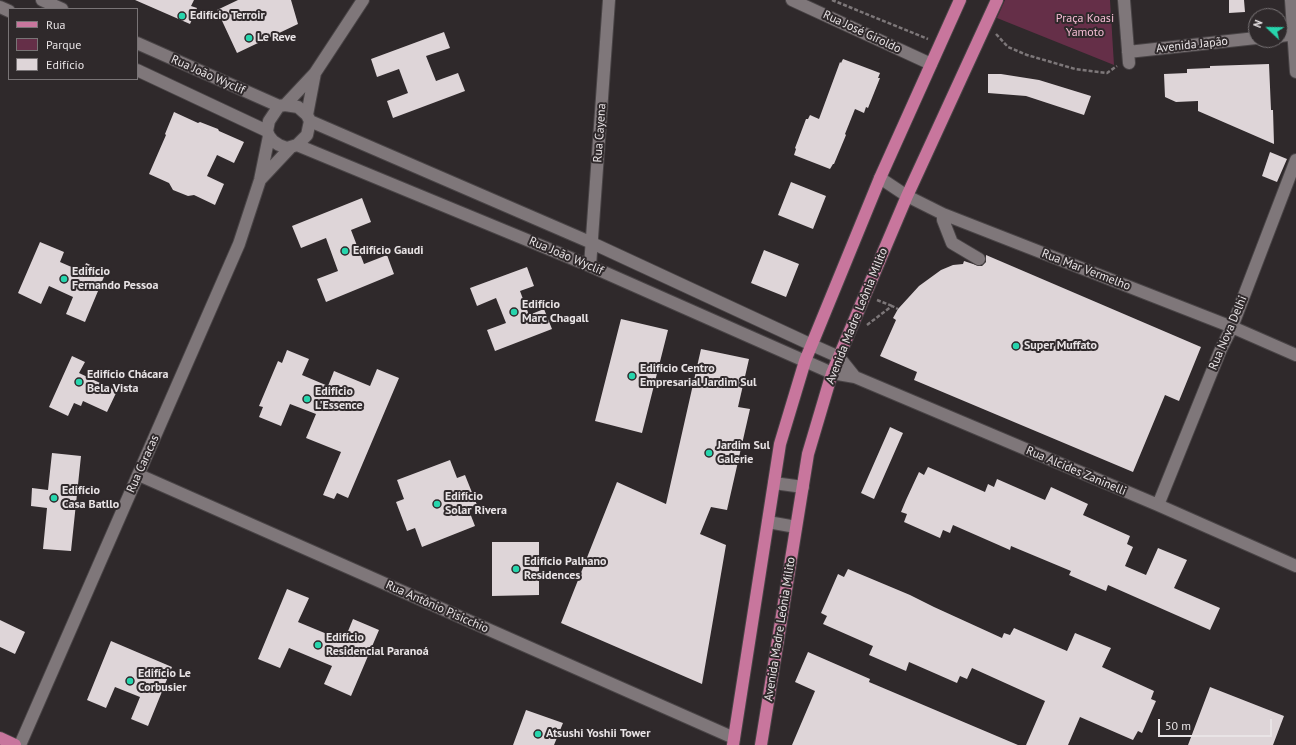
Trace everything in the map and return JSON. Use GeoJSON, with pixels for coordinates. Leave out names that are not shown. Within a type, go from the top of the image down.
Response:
{"type":"FeatureCollection","features":[{"type":"Feature","properties":{"kind":"main road"},"geometry":{"type":"LineString","coordinates":[[734,742],[780,444],[805,361],[880,178],[960,0]]}},
{"type":"Feature","properties":{"kind":"main road","name":"Avenida Madre Leônia Milito"},"geometry":{"type":"LineString","coordinates":[[761,745],[808,454],[832,373],[907,196],[997,0]]}},
{"type":"Feature","properties":{"kind":"main road"},"geometry":{"type":"LineString","coordinates":[[0,738],[15,745]]}},
{"type":"Feature","properties":{"kind":"street"},"geometry":{"type":"LineString","coordinates":[[42,0],[60,8]]}},
{"type":"Feature","properties":{"kind":"street","name":"Rua Caracas"},"geometry":{"type":"LineString","coordinates":[[20,745],[239,244],[260,180],[269,121],[315,73],[363,0]]}},
{"type":"Feature","properties":{"kind":"street","name":"Rua Cayena"},"geometry":{"type":"LineString","coordinates":[[590,266],[609,0]]}},
{"type":"Feature","properties":{"kind":"street","name":"Rua José Giroldo"},"geometry":{"type":"LineString","coordinates":[[792,0],[931,64]]}},
{"type":"Feature","properties":{"kind":"street"},"geometry":{"type":"LineString","coordinates":[[1124,0],[1128,57]]}},
{"type":"Feature","properties":{"kind":"street"},"geometry":{"type":"LineString","coordinates":[[1291,0],[1295,34],[1296,72]]}},
{"type":"Feature","properties":{"kind":"street","name":"Avenida Japão"},"geometry":{"type":"LineString","coordinates":[[1128,57],[1248,39]]}},
{"type":"Feature","properties":{"kind":"street","name":"Rua João Wyclif"},"geometry":{"type":"LineString","coordinates":[[138,43],[282,106],[298,106],[309,118],[592,243],[839,357]]}},
{"type":"Feature","properties":{"kind":"street","name":"Rua João Wyclif"},"geometry":{"type":"LineString","coordinates":[[138,70],[268,133],[273,142],[279,146],[287,148],[294,146],[590,266],[832,373]]}},
{"type":"Feature","properties":{"kind":"street","name":"Rua Caracas"},"geometry":{"type":"LineString","coordinates":[[260,180],[307,135],[315,73]]}},
{"type":"Feature","properties":{"kind":"street","name":"Rua Nova Delhi"},"geometry":{"type":"LineString","coordinates":[[1158,505],[1221,349],[1232,327],[1296,160]]}},
{"type":"Feature","properties":{"kind":"street","name":"Rua Mar Vermelho"},"geometry":{"type":"LineString","coordinates":[[880,178],[907,196],[942,214],[1232,327],[1296,354]]}},
{"type":"Feature","properties":{"kind":"street"},"geometry":{"type":"LineString","coordinates":[[942,214],[952,243],[979,259]]}},
{"type":"Feature","properties":{"kind":"street","name":"Rua Alcides Zaninelli"},"geometry":{"type":"LineString","coordinates":[[839,357],[855,377]]}},
{"type":"Feature","properties":{"kind":"street","name":"Rua Alcides Zaninelli"},"geometry":{"type":"LineString","coordinates":[[832,373],[855,377],[1158,505],[1296,566]]}},
{"type":"Feature","properties":{"kind":"street","name":"Rua Antônio Pisicchio"},"geometry":{"type":"LineString","coordinates":[[139,475],[734,742]]}},
{"type":"Feature","properties":{"kind":"street"},"geometry":{"type":"LineString","coordinates":[[774,483],[803,487]]}},
{"type":"Feature","properties":{"kind":"street"},"geometry":{"type":"LineString","coordinates":[[768,522],[796,527]]}},
{"type":"Feature","properties":{"kind":"path"},"geometry":{"type":"LineString","coordinates":[[832,0],[940,44]]}},
{"type":"Feature","properties":{"kind":"path"},"geometry":{"type":"LineString","coordinates":[[986,23],[1008,47],[1027,55],[1075,69],[1107,74],[1128,57]]}},
{"type":"Feature","properties":{"kind":"path"},"geometry":{"type":"LineString","coordinates":[[846,341],[892,306],[898,309]]}},
{"type":"Feature","properties":{"kind":"green space","name":"Praça Koasi Yamoto"},"geometry":{"type":"Polygon","coordinates":[[[1005,0],[1110,0],[1114,65],[997,18],[1005,0]]]}},
{"type":"Feature","properties":{"kind":"building","name":"Edifício Terroir"},"geometry":{"type":"Polygon","coordinates":[[[135,0],[194,0],[191,6],[197,8],[190,24],[135,0]]]}},
{"type":"Feature","properties":{"kind":"building","name":"Le Reve"},"geometry":{"type":"Polygon","coordinates":[[[238,0],[291,0],[298,24],[237,53],[217,10],[238,0]]]}},
{"type":"Feature","properties":{"kind":"building"},"geometry":{"type":"Polygon","coordinates":[[[1229,0],[1244,0],[1245,12],[1229,13],[1229,0]]]}},
{"type":"Feature","properties":{"kind":"building"},"geometry":{"type":"Polygon","coordinates":[[[444,32],[450,48],[426,56],[436,81],[458,73],[465,91],[393,118],[387,101],[408,93],[399,69],[377,77],[371,59],[444,32]]]}},
{"type":"Feature","properties":{"kind":"building"},"geometry":{"type":"Polygon","coordinates":[[[843,59],[880,73],[878,78],[880,78],[868,108],[866,107],[864,113],[855,109],[834,164],[830,169],[794,155],[795,148],[806,119],[808,119],[810,115],[819,119],[840,62],[841,63],[843,59]]]}},
{"type":"Feature","properties":{"kind":"building"},"geometry":{"type":"Polygon","coordinates":[[[1269,64],[1274,144],[1198,111],[1198,101],[1176,102],[1165,97],[1164,74],[1187,73],[1187,69],[1210,68],[1210,66],[1269,64]]]}},
{"type":"Feature","properties":{"kind":"building"},"geometry":{"type":"Polygon","coordinates":[[[988,74],[1001,74],[1039,80],[1091,96],[1084,115],[1026,96],[988,93],[988,74]]]}},
{"type":"Feature","properties":{"kind":"building"},"geometry":{"type":"Polygon","coordinates":[[[174,112],[198,123],[200,122],[218,129],[219,131],[244,142],[234,163],[217,155],[207,176],[224,184],[215,205],[194,195],[188,196],[173,190],[169,183],[149,174],[174,112]]]}},
{"type":"Feature","properties":{"kind":"building"},"geometry":{"type":"Polygon","coordinates":[[[1270,152],[1287,159],[1277,182],[1262,176],[1270,152]]]}},
{"type":"Feature","properties":{"kind":"building"},"geometry":{"type":"Polygon","coordinates":[[[791,182],[826,196],[813,229],[778,215],[791,182]]]}},
{"type":"Feature","properties":{"kind":"building","name":"Edifício Gaudi"},"geometry":{"type":"Polygon","coordinates":[[[362,198],[371,222],[351,230],[364,264],[387,255],[394,274],[326,302],[317,279],[338,271],[326,238],[301,248],[292,226],[362,198]]]}},
{"type":"Feature","properties":{"kind":"building","name":"Edifício Fernando Pessoa"},"geometry":{"type":"Polygon","coordinates":[[[40,242],[64,252],[60,262],[83,272],[86,263],[106,272],[85,322],[66,314],[73,297],[49,286],[41,304],[18,293],[40,242]]]}},
{"type":"Feature","properties":{"kind":"building"},"geometry":{"type":"Polygon","coordinates":[[[764,250],[799,264],[786,297],[751,283],[764,250]]]}},
{"type":"Feature","properties":{"kind":"building"},"geometry":{"type":"Polygon","coordinates":[[[986,255],[1201,347],[1179,401],[1165,395],[1133,472],[914,380],[917,372],[880,356],[896,320],[893,318],[898,309],[919,286],[941,270],[953,265],[963,264],[964,261],[982,266],[986,262],[986,255]]]}},
{"type":"Feature","properties":{"kind":"building","name":"Edifício Marc Chagall"},"geometry":{"type":"Polygon","coordinates":[[[527,267],[534,286],[520,291],[529,315],[544,309],[552,329],[495,351],[487,330],[506,323],[496,298],[477,306],[470,288],[527,267]]]}},
{"type":"Feature","properties":{"kind":"building","name":"Edifício Centro Empresarial Jardim Sul"},"geometry":{"type":"Polygon","coordinates":[[[621,319],[668,330],[642,433],[595,421],[621,319]]]}},
{"type":"Feature","properties":{"kind":"building"},"geometry":{"type":"Polygon","coordinates":[[[701,349],[749,359],[738,407],[750,409],[727,510],[711,507],[700,534],[726,545],[702,684],[561,623],[617,482],[666,504],[701,349]]]}},
{"type":"Feature","properties":{"kind":"building"},"geometry":{"type":"Polygon","coordinates":[[[287,350],[309,359],[302,375],[328,386],[334,371],[370,386],[377,369],[399,378],[348,498],[337,493],[334,499],[323,495],[341,452],[306,438],[316,414],[290,404],[281,426],[259,417],[263,407],[259,406],[278,361],[282,363],[287,350]]]}},
{"type":"Feature","properties":{"kind":"building","name":"Edifício Chácara Bela Vista"},"geometry":{"type":"Polygon","coordinates":[[[72,356],[85,362],[79,373],[117,391],[107,412],[83,401],[81,406],[74,403],[68,416],[49,407],[72,356]]]}},
{"type":"Feature","properties":{"kind":"building"},"geometry":{"type":"Polygon","coordinates":[[[890,427],[903,433],[874,499],[861,493],[890,427]]]}},
{"type":"Feature","properties":{"kind":"building","name":"Edifício Casa Batllo"},"geometry":{"type":"Polygon","coordinates":[[[52,453],[81,456],[71,551],[43,549],[47,508],[31,506],[32,488],[48,490],[52,453]]]}},
{"type":"Feature","properties":{"kind":"building","name":"Edifício Solar Rivera"},"geometry":{"type":"Polygon","coordinates":[[[450,460],[457,478],[465,475],[477,505],[468,508],[475,526],[422,547],[415,528],[407,531],[396,502],[404,499],[397,480],[450,460]]]}},
{"type":"Feature","properties":{"kind":"building"},"geometry":{"type":"Polygon","coordinates":[[[928,467],[985,492],[988,484],[994,487],[997,479],[1045,500],[1051,487],[1088,504],[1083,515],[1130,536],[1127,544],[1133,547],[1125,566],[1146,575],[1158,548],[1187,560],[1174,588],[1220,608],[1210,630],[1108,585],[1106,591],[1069,575],[1071,571],[1011,546],[1010,550],[953,525],[950,533],[943,530],[940,538],[904,522],[907,514],[901,512],[906,500],[919,472],[924,475],[928,467]]]}},
{"type":"Feature","properties":{"kind":"building","name":"Edifício Palhano Residences"},"geometry":{"type":"Polygon","coordinates":[[[492,542],[539,542],[539,595],[492,596],[492,542]]]}},
{"type":"Feature","properties":{"kind":"building"},"geometry":{"type":"Polygon","coordinates":[[[848,569],[910,595],[1002,638],[1004,633],[1010,635],[1014,628],[1067,651],[1075,633],[1111,648],[1102,667],[1154,691],[1151,699],[1156,701],[1142,733],[1138,731],[1133,740],[1080,717],[1068,745],[1026,745],[1045,701],[972,668],[967,679],[960,676],[957,683],[909,662],[906,671],[869,655],[873,646],[823,624],[827,616],[821,613],[838,574],[844,577],[848,569]]]}},
{"type":"Feature","properties":{"kind":"building","name":"Edifício Residencial Paranoá"},"geometry":{"type":"Polygon","coordinates":[[[287,589],[309,598],[298,622],[344,641],[353,619],[379,630],[351,696],[324,684],[332,666],[289,648],[280,668],[258,659],[287,589]]]}},
{"type":"Feature","properties":{"kind":"building"},"geometry":{"type":"Polygon","coordinates":[[[0,620],[25,632],[15,654],[0,647],[0,620]]]}},
{"type":"Feature","properties":{"kind":"building","name":"Edifício Le Corbusier"},"geometry":{"type":"Polygon","coordinates":[[[111,641],[172,667],[148,726],[131,719],[140,697],[115,687],[106,708],[87,700],[111,641]]]}},
{"type":"Feature","properties":{"kind":"building"},"geometry":{"type":"Polygon","coordinates":[[[808,652],[870,679],[869,682],[1018,745],[792,745],[815,691],[795,682],[808,652]]]}},
{"type":"Feature","properties":{"kind":"building"},"geometry":{"type":"Polygon","coordinates":[[[1210,687],[1284,716],[1273,745],[1188,745],[1210,687]]]}},
{"type":"Feature","properties":{"kind":"building","name":"Atsushi Yoshii Tower"},"geometry":{"type":"Polygon","coordinates":[[[526,710],[563,723],[554,745],[513,745],[526,710]]]}},
{"type":"Feature","properties":{"kind":"place","name":"Edifício Terroir"},"geometry":{"type":"Point","coordinates":[182,16]}},
{"type":"Feature","properties":{"kind":"place","name":"Le Reve"},"geometry":{"type":"Point","coordinates":[249,38]}},
{"type":"Feature","properties":{"kind":"place","name":"Edifício Gaudi"},"geometry":{"type":"Point","coordinates":[345,251]}},
{"type":"Feature","properties":{"kind":"place","name":"Edifício Fernando Pessoa"},"geometry":{"type":"Point","coordinates":[64,279]}},
{"type":"Feature","properties":{"kind":"place","name":"Edifício Marc Chagall"},"geometry":{"type":"Point","coordinates":[514,312]}},
{"type":"Feature","properties":{"kind":"place","name":"Super Muffato"},"geometry":{"type":"Point","coordinates":[1016,346]}},
{"type":"Feature","properties":{"kind":"place","name":"Edifício Centro Empresarial Jardim Sul"},"geometry":{"type":"Point","coordinates":[632,376]}},
{"type":"Feature","properties":{"kind":"place","name":"Edifício Chácara Bela Vista"},"geometry":{"type":"Point","coordinates":[79,382]}},
{"type":"Feature","properties":{"kind":"place","name":"Edifício L'Essence"},"geometry":{"type":"Point","coordinates":[307,399]}},
{"type":"Feature","properties":{"kind":"place","name":"Jardim Sul Galerie"},"geometry":{"type":"Point","coordinates":[709,453]}},
{"type":"Feature","properties":{"kind":"place","name":"Edifício Casa Batllo"},"geometry":{"type":"Point","coordinates":[54,498]}},
{"type":"Feature","properties":{"kind":"place","name":"Edifício Solar Rivera"},"geometry":{"type":"Point","coordinates":[437,504]}},
{"type":"Feature","properties":{"kind":"place","name":"Edifício Palhano Residences"},"geometry":{"type":"Point","coordinates":[516,569]}},
{"type":"Feature","properties":{"kind":"place","name":"Edifício Residencial Paranoá"},"geometry":{"type":"Point","coordinates":[318,645]}},
{"type":"Feature","properties":{"kind":"place","name":"Edifício Le Corbusier"},"geometry":{"type":"Point","coordinates":[130,681]}},
{"type":"Feature","properties":{"kind":"place","name":"Atsushi Yoshii Tower"},"geometry":{"type":"Point","coordinates":[538,734]}}]}
